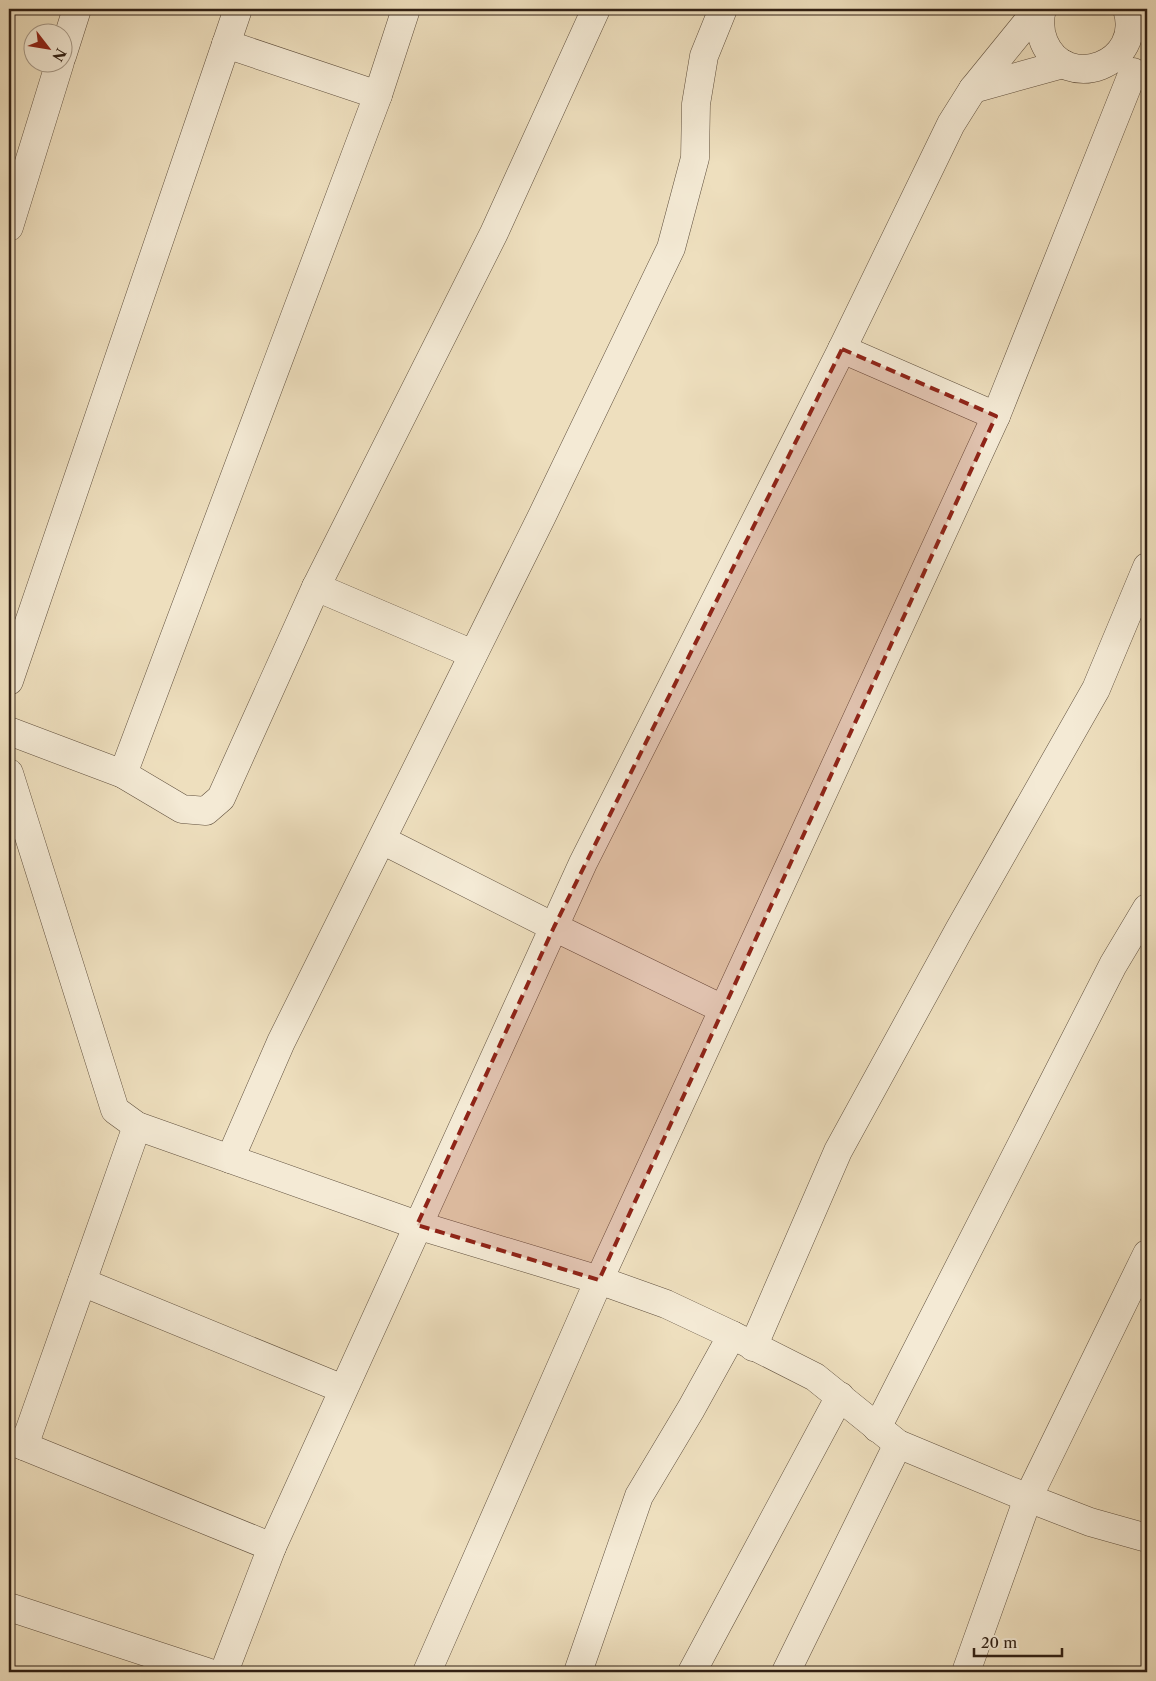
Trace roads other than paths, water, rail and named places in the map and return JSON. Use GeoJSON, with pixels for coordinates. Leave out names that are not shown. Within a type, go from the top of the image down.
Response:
{"type":"FeatureCollection","features":[{"type":"Feature","properties":{"kind":"street"},"geometry":{"type":"LineString","coordinates":[[72,25],[77,9]]}},
{"type":"Feature","properties":{"kind":"street"},"geometry":{"type":"LineString","coordinates":[[9,681],[238,9]]}},
{"type":"Feature","properties":{"kind":"street"},"geometry":{"type":"LineString","coordinates":[[123,774],[378,95],[406,9]]}},
{"type":"Feature","properties":{"kind":"street"},"geometry":{"type":"LineString","coordinates":[[9,731],[123,774],[182,809],[206,811],[221,798],[316,587],[494,233],[596,9]]}},
{"type":"Feature","properties":{"kind":"street"},"geometry":{"type":"LineString","coordinates":[[230,1159],[281,1042],[382,840],[671,248],[695,158],[696,104],[704,56],[723,9]]}},
{"type":"Feature","properties":{"kind":"street"},"geometry":{"type":"LineString","coordinates":[[224,1672],[272,1547],[583,863],[842,349],[951,124],[974,89],[1038,9]]}},
{"type":"Feature","properties":{"kind":"street"},"geometry":{"type":"LineString","coordinates":[[1042,9],[1040,32],[1048,51],[1063,64],[1082,70],[1101,67],[1133,72]]}},
{"type":"Feature","properties":{"kind":"street"},"geometry":{"type":"LineString","coordinates":[[427,1672],[599,1280],[996,416],[1133,72],[1129,39],[1131,12]]}},
{"type":"Feature","properties":{"kind":"street"},"geometry":{"type":"LineString","coordinates":[[226,44],[378,95]]}},
{"type":"Feature","properties":{"kind":"street"},"geometry":{"type":"LineString","coordinates":[[974,89],[1063,64]]}},
{"type":"Feature","properties":{"kind":"street"},"geometry":{"type":"LineString","coordinates":[[9,227],[57,72]]}},
{"type":"Feature","properties":{"kind":"street"},"geometry":{"type":"LineString","coordinates":[[842,349],[996,416]]}},
{"type":"Feature","properties":{"kind":"street"},"geometry":{"type":"LineString","coordinates":[[578,1672],[640,1496],[691,1409],[742,1341],[838,1151],[959,930],[1096,689],[1147,567]]}},
{"type":"Feature","properties":{"kind":"street"},"geometry":{"type":"LineString","coordinates":[[316,587],[473,654]]}},
{"type":"Feature","properties":{"kind":"street"},"geometry":{"type":"LineString","coordinates":[[9,772],[115,1110],[138,1126],[417,1225],[599,1280],[666,1304],[815,1377],[898,1444],[1090,1522],[1147,1538]]}},
{"type":"Feature","properties":{"kind":"street"},"geometry":{"type":"LineString","coordinates":[[382,840],[723,1009]]}},
{"type":"Feature","properties":{"kind":"street"},"geometry":{"type":"LineString","coordinates":[[877,1428],[1113,965],[1147,908]]}},
{"type":"Feature","properties":{"kind":"street"},"geometry":{"type":"LineString","coordinates":[[138,1126],[82,1282],[16,1443],[272,1547]]}},
{"type":"Feature","properties":{"kind":"street"},"geometry":{"type":"LineString","coordinates":[[966,1672],[1028,1498],[1147,1254]]}},
{"type":"Feature","properties":{"kind":"street"},"geometry":{"type":"LineString","coordinates":[[82,1282],[343,1389]]}},
{"type":"Feature","properties":{"kind":"street"},"geometry":{"type":"LineString","coordinates":[[692,1672],[840,1396]]}},
{"type":"Feature","properties":{"kind":"street"},"geometry":{"type":"LineString","coordinates":[[786,1672],[898,1444]]}},
{"type":"Feature","properties":{"kind":"street"},"geometry":{"type":"LineString","coordinates":[[9,1607],[208,1672]]}}]}
